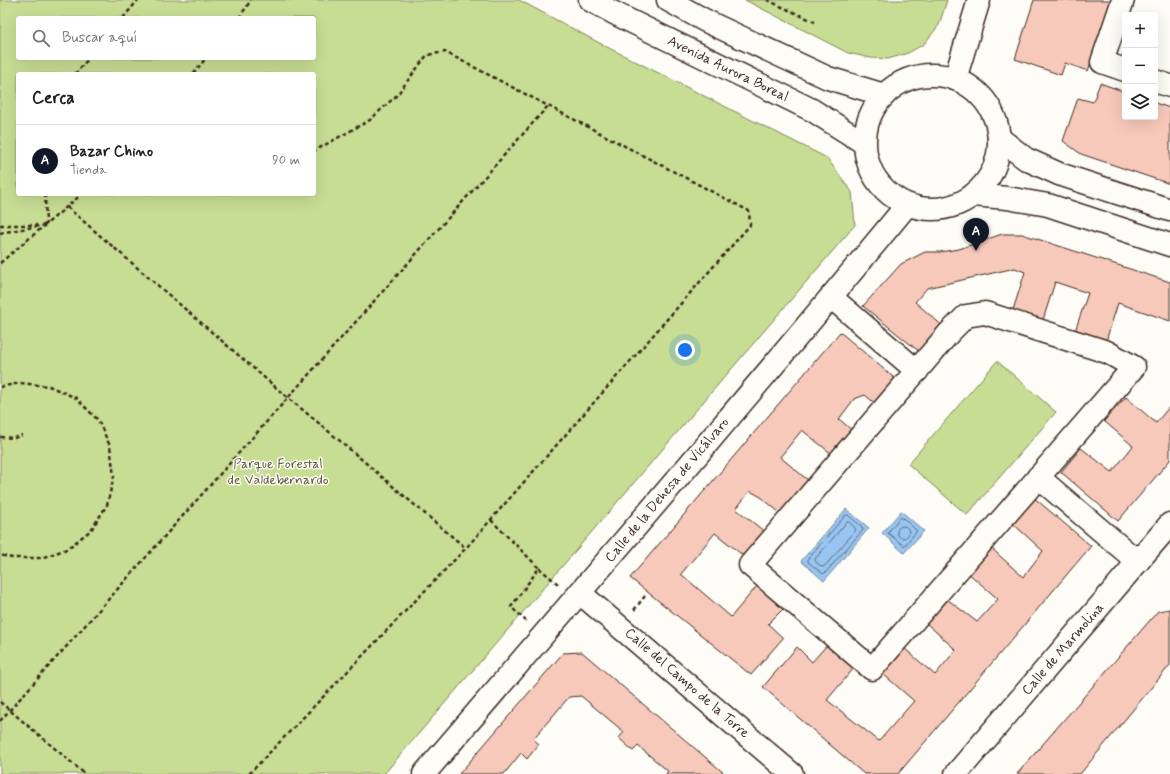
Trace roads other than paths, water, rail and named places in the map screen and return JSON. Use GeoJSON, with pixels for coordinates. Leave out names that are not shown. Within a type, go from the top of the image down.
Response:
{"type":"FeatureCollection","features":[{"type":"Feature","properties":{"kind":"street","name":"Avenida Aurora Boreal"},"geometry":{"type":"LineString","coordinates":[[590,0],[812,110],[864,143]]}},
{"type":"Feature","properties":{"kind":"street"},"geometry":{"type":"LineString","coordinates":[[668,0],[706,21],[828,78],[884,95]]}},
{"type":"Feature","properties":{"kind":"street"},"geometry":{"type":"LineString","coordinates":[[955,79],[979,0]]}},
{"type":"Feature","properties":{"kind":"street"},"geometry":{"type":"LineString","coordinates":[[1122,69],[1102,62],[1123,0]]}},
{"type":"Feature","properties":{"kind":"street"},"geometry":{"type":"LineString","coordinates":[[925,75],[940,75],[955,79],[969,86],[981,96],[990,108],[996,122],[999,138],[998,154],[993,170],[985,184],[973,195],[958,204],[942,208],[924,209],[907,205],[893,197],[885,190],[872,174],[866,159],[864,143],[866,125],[873,108],[884,95],[896,85],[910,78],[925,75]]}},
{"type":"Feature","properties":{"kind":"street"},"geometry":{"type":"LineString","coordinates":[[1158,82],[1170,86]]}},
{"type":"Feature","properties":{"kind":"street"},"geometry":{"type":"LineString","coordinates":[[999,138],[1026,159],[1058,174],[1170,210]]}},
{"type":"Feature","properties":{"kind":"street"},"geometry":{"type":"LineString","coordinates":[[973,195],[1007,198],[1048,205],[1170,245]]}},
{"type":"Feature","properties":{"kind":"street","name":"Calle de la Dehesa de Vicálvaro"},"geometry":{"type":"LineString","coordinates":[[424,774],[580,593],[907,205]]}},
{"type":"Feature","properties":{"kind":"street"},"geometry":{"type":"LineString","coordinates":[[831,297],[917,371]]}},
{"type":"Feature","properties":{"kind":"street"},"geometry":{"type":"LineString","coordinates":[[985,313],[1108,352],[1134,367],[872,669],[750,565],[917,371],[949,333],[966,316],[985,313]]}},
{"type":"Feature","properties":{"kind":"street"},"geometry":{"type":"LineString","coordinates":[[1038,477],[1138,562]]}},
{"type":"Feature","properties":{"kind":"street","name":"Calle de Marmolina"},"geometry":{"type":"LineString","coordinates":[[956,774],[1138,562],[1167,533]]}},
{"type":"Feature","properties":{"kind":"street","name":"Calle del Campo de la Torre"},"geometry":{"type":"LineString","coordinates":[[580,593],[792,774]]}},
{"type":"Feature","properties":{"kind":"water"},"geometry":{"type":"Polygon","coordinates":[[[846,509],[869,528],[824,581],[801,561],[846,509]]]}},
{"type":"Feature","properties":{"kind":"water"},"geometry":{"type":"Polygon","coordinates":[[[901,511],[924,531],[904,553],[882,533],[901,511]]]}},
{"type":"Feature","properties":{"kind":"place","name":"Bazar Chino"},"geometry":{"type":"Point","coordinates":[976,251]}},
{"type":"Feature","properties":{"kind":"park label","name":"Parque Forestal de Valdebernardo"},"geometry":{"type":"Point","coordinates":[278,472]}}]}
